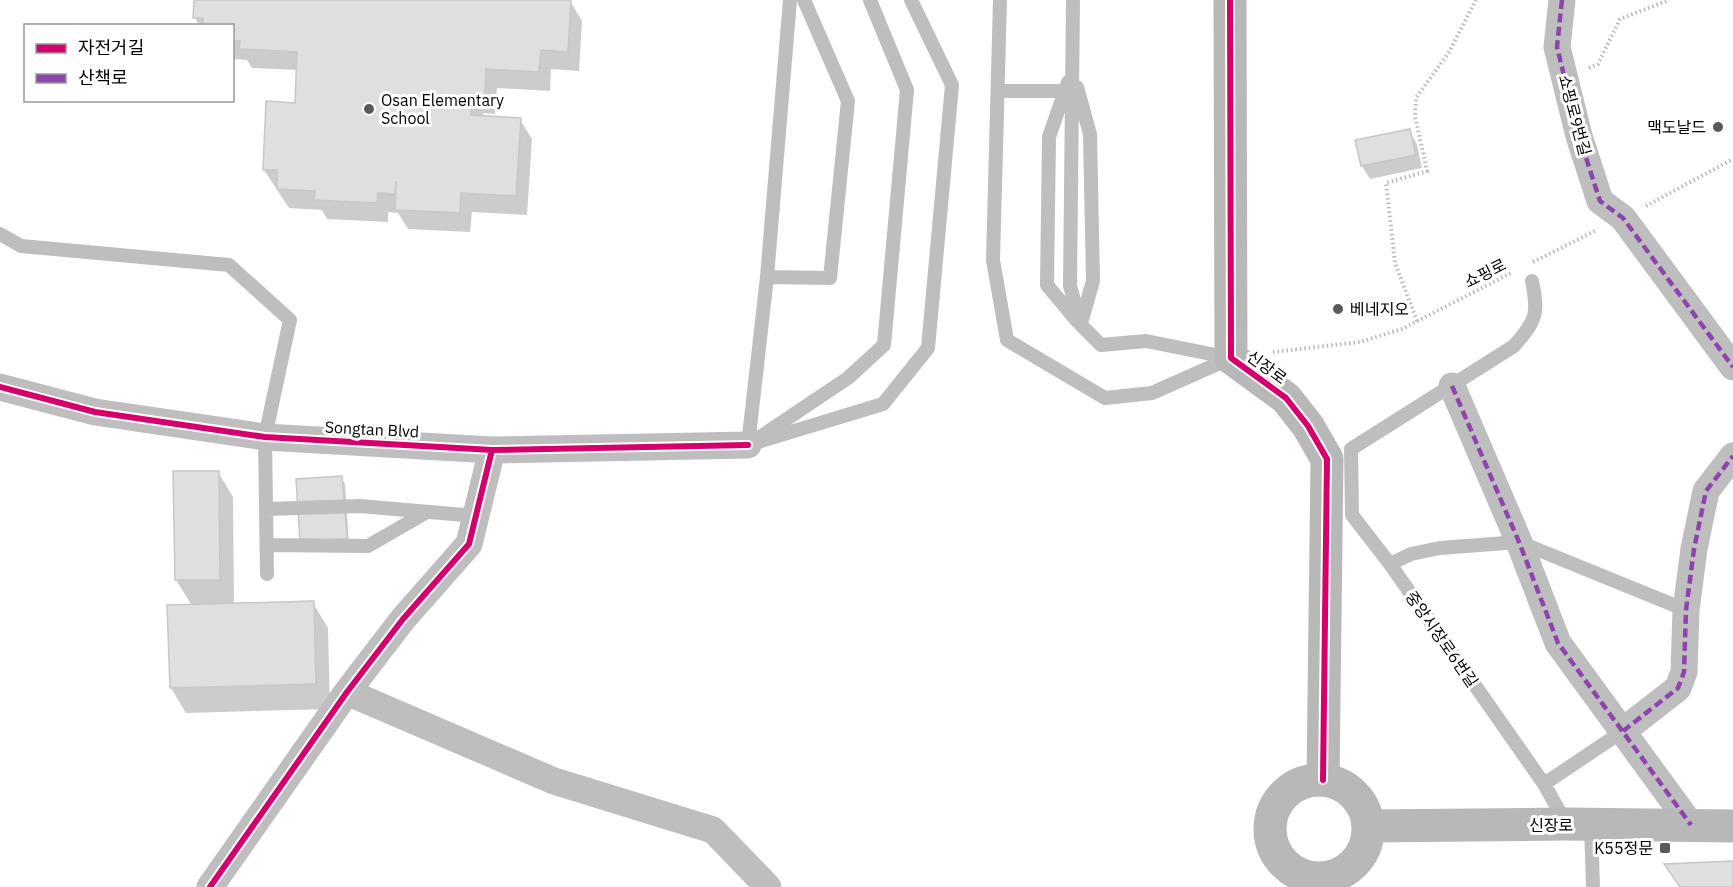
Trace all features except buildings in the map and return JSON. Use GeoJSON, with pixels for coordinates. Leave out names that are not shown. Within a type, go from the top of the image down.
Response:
{"type":"FeatureCollection","features":[{"type":"Feature","properties":{"kind":"street","name":"신장로"},"geometry":{"type":"LineString","coordinates":[[1230,0],[1232,358],[1286,398],[1308,426],[1327,459],[1323,780]]}},
{"type":"Feature","properties":{"kind":"street","name":"쇼핑로9번길"},"geometry":{"type":"LineString","coordinates":[[1562,0],[1557,47],[1600,201],[1623,218],[1733,367]]}},
{"type":"Feature","properties":{"kind":"street"},"geometry":{"type":"LineString","coordinates":[[1452,386],[1519,542],[1558,643],[1691,825]]}},
{"type":"Feature","properties":{"kind":"street","name":"Songtan Blvd"},"geometry":{"type":"LineString","coordinates":[[0,387],[95,412],[265,437],[492,450],[748,445]]}},
{"type":"Feature","properties":{"kind":"street"},"geometry":{"type":"LineString","coordinates":[[210,887],[347,692],[404,619],[469,544],[492,450]]}},
{"type":"Feature","properties":{"kind":"street"},"geometry":{"type":"LineString","coordinates":[[1623,731],[1678,688],[1684,672],[1686,610],[1694,549],[1706,491],[1733,456]]}},
{"type":"Feature","properties":{"kind":"street"},"geometry":{"type":"LineString","coordinates":[[347,692],[554,781],[713,830],[768,887]]}},
{"type":"Feature","properties":{"kind":"street"},"geometry":{"type":"LineString","coordinates":[[1323,780],[1336,783],[1349,790],[1359,800],[1368,826],[1365,846],[1355,863],[1344,871],[1319,882],[1284,863],[1276,852],[1272,840],[1273,814],[1278,802],[1287,793],[1310,781],[1323,780]]}},
{"type":"Feature","properties":{"kind":"street","name":"신장로"},"geometry":{"type":"LineString","coordinates":[[1368,826],[1733,826]]}},
{"type":"Feature","properties":{"kind":"lane"},"geometry":{"type":"LineString","coordinates":[[748,445],[767,277],[790,0]]}},
{"type":"Feature","properties":{"kind":"lane"},"geometry":{"type":"LineString","coordinates":[[767,277],[830,278],[848,100],[804,0]]}},
{"type":"Feature","properties":{"kind":"lane"},"geometry":{"type":"LineString","coordinates":[[748,445],[848,378],[885,345],[907,90],[870,0]]}},
{"type":"Feature","properties":{"kind":"lane"},"geometry":{"type":"LineString","coordinates":[[748,445],[883,404],[928,348],[952,85],[911,0]]}},
{"type":"Feature","properties":{"kind":"lane"},"geometry":{"type":"LineString","coordinates":[[1000,0],[993,260],[1007,340],[1105,398],[1152,393],[1232,358]]}},
{"type":"Feature","properties":{"kind":"lane"},"geometry":{"type":"LineString","coordinates":[[1072,0],[1071,286],[1081,325]]}},
{"type":"Feature","properties":{"kind":"lane"},"geometry":{"type":"LineString","coordinates":[[1072,70],[1049,137],[1047,285],[1101,345],[1146,341],[1232,358]]}},
{"type":"Feature","properties":{"kind":"lane"},"geometry":{"type":"LineString","coordinates":[[1072,70],[1090,134],[1093,281],[1081,325]]}},
{"type":"Feature","properties":{"kind":"lane"},"geometry":{"type":"LineString","coordinates":[[998,91],[1065,92]]}},
{"type":"Feature","properties":{"kind":"lane"},"geometry":{"type":"LineString","coordinates":[[0,234],[21,246],[230,265],[290,320],[265,437],[267,574]]}},
{"type":"Feature","properties":{"kind":"lane"},"geometry":{"type":"LineString","coordinates":[[1452,386],[1514,346],[1532,324],[1536,301],[1532,281]]}},
{"type":"Feature","properties":{"kind":"lane","name":"중앙시장로6번길"},"geometry":{"type":"LineString","coordinates":[[1452,386],[1351,449],[1352,514],[1390,564],[1544,784],[1579,825]]}},
{"type":"Feature","properties":{"kind":"lane"},"geometry":{"type":"LineString","coordinates":[[266,509],[360,506],[476,516]]}},
{"type":"Feature","properties":{"kind":"lane"},"geometry":{"type":"LineString","coordinates":[[267,545],[368,546],[427,512]]}},
{"type":"Feature","properties":{"kind":"lane"},"geometry":{"type":"LineString","coordinates":[[1390,564],[1411,554],[1440,548],[1519,542],[1686,610]]}},
{"type":"Feature","properties":{"kind":"lane"},"geometry":{"type":"LineString","coordinates":[[1544,784],[1623,731]]}},
{"type":"Feature","properties":{"kind":"lane"},"geometry":{"type":"LineString","coordinates":[[1579,825],[1593,887]]}},
{"type":"Feature","properties":{"kind":"path"},"geometry":{"type":"LineString","coordinates":[[1418,321],[1395,263],[1386,183],[1426,171],[1415,116],[1416,98],[1449,52],[1476,0]]}},
{"type":"Feature","properties":{"kind":"path"},"geometry":{"type":"LineString","coordinates":[[1565,78],[1598,64],[1620,19],[1669,0]]}},
{"type":"Feature","properties":{"kind":"marked path"},"geometry":{"type":"LineString","coordinates":[[1562,0],[1557,47],[1579,136],[1600,201],[1623,218],[1733,367]]}},
{"type":"Feature","properties":{"kind":"marked path"},"geometry":{"type":"LineString","coordinates":[[1452,386],[1519,542],[1558,643],[1691,825]]}},
{"type":"Feature","properties":{"kind":"marked path"},"geometry":{"type":"LineString","coordinates":[[1623,731],[1678,688],[1684,672],[1686,610],[1694,549],[1706,491],[1733,456]]}},
{"type":"Feature","properties":{"kind":"cycle path"},"geometry":{"type":"LineString","coordinates":[[1230,0],[1231,358],[1286,398],[1308,426],[1327,459],[1323,780]]}},
{"type":"Feature","properties":{"kind":"cycle path"},"geometry":{"type":"LineString","coordinates":[[0,387],[95,412],[265,437],[492,450],[748,445]]}},
{"type":"Feature","properties":{"kind":"cycle path"},"geometry":{"type":"LineString","coordinates":[[210,887],[347,692],[403,619],[469,544],[492,450]]}},
{"type":"Feature","properties":{"kind":"place","name":"Osan Elementary School"},"geometry":{"type":"Point","coordinates":[369,109]}},
{"type":"Feature","properties":{"kind":"place","name":"맥도날드"},"geometry":{"type":"Point","coordinates":[1718,127]}},
{"type":"Feature","properties":{"kind":"place","name":"베네지오"},"geometry":{"type":"Point","coordinates":[1338,309]}},
{"type":"Feature","properties":{"kind":"place","name":"K55정문"},"geometry":{"type":"Point","coordinates":[1665,848]}}]}
